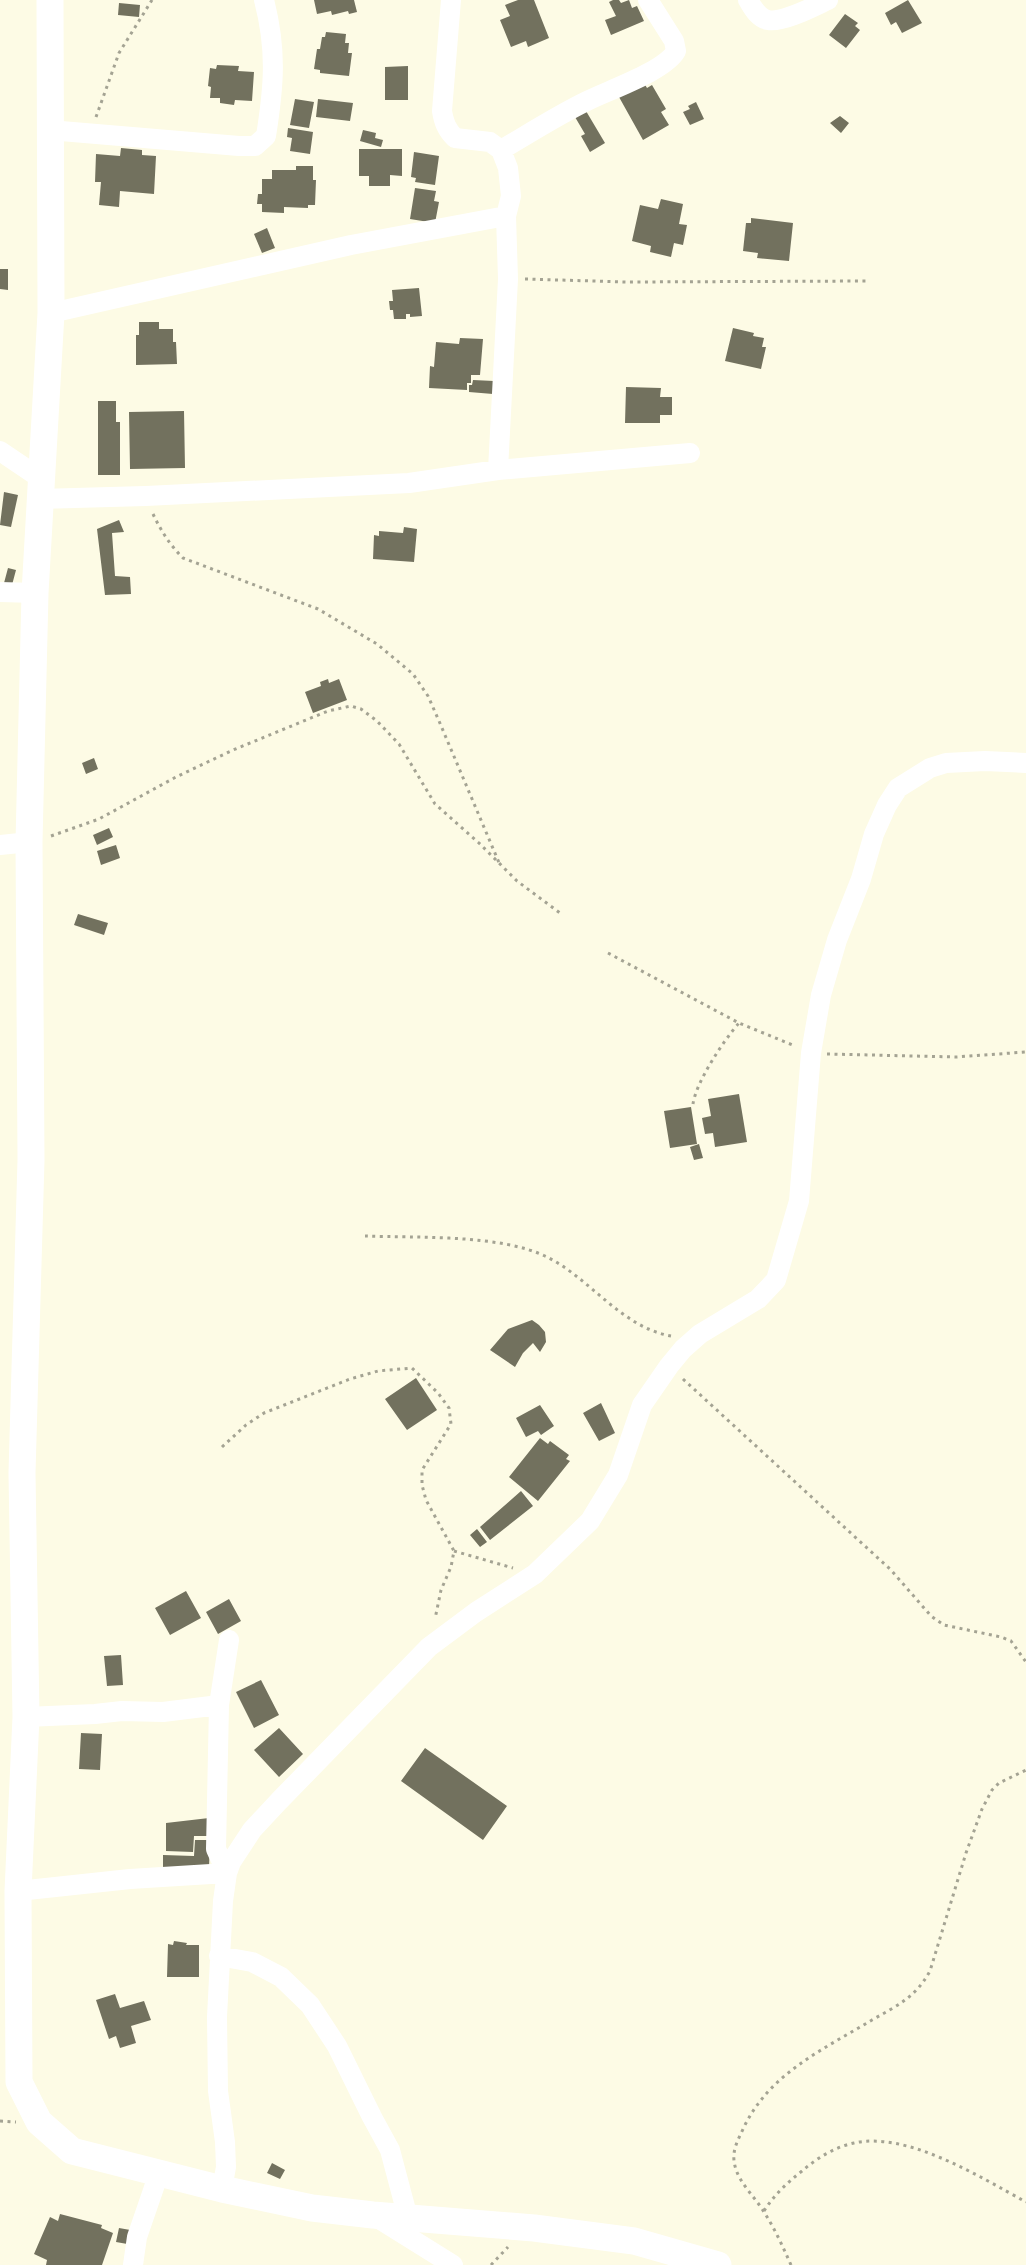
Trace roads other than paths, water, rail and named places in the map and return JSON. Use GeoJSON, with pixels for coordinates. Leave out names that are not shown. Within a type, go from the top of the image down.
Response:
{"type":"FeatureCollection","features":[{"type":"Feature","properties":{"kind":"street"},"geometry":{"type":"LineString","coordinates":[[50,0],[51,313],[35,593],[29,842],[31,1160],[22,1473],[26,1717],[18,1891],[19,2082],[39,2122],[72,2151],[222,2189],[312,2208],[534,2228],[634,2241],[718,2265]]}},
{"type":"Feature","properties":{"kind":"street"},"geometry":{"type":"LineString","coordinates":[[49,130],[89,135],[255,146],[266,136],[273,89],[273,54],[270,25],[264,0]]}},
{"type":"Feature","properties":{"kind":"street"},"geometry":{"type":"LineString","coordinates":[[451,0],[443,122],[455,138],[490,142],[501,150],[508,168],[511,196],[506,216],[508,279],[498,470]]}},
{"type":"Feature","properties":{"kind":"street"},"geometry":{"type":"LineString","coordinates":[[501,150],[586,101],[651,71],[672,57],[676,51],[674,41],[648,0]]}},
{"type":"Feature","properties":{"kind":"street"},"geometry":{"type":"LineString","coordinates":[[748,0],[757,14],[769,20],[785,18],[828,0]]}},
{"type":"Feature","properties":{"kind":"street"},"geometry":{"type":"LineString","coordinates":[[51,313],[351,245],[506,216]]}},
{"type":"Feature","properties":{"kind":"street"},"geometry":{"type":"LineString","coordinates":[[0,451],[40,488],[146,496],[409,483],[498,470],[690,453]]}},
{"type":"Feature","properties":{"kind":"street"},"geometry":{"type":"LineString","coordinates":[[0,592],[35,593]]}},
{"type":"Feature","properties":{"kind":"street"},"geometry":{"type":"LineString","coordinates":[[222,2189],[226,2167],[218,2091],[217,2017],[219,1956],[227,1873],[231,1862],[252,1830],[315,1761],[429,1647],[476,1612],[535,1574],[590,1521],[618,1474],[642,1404],[669,1366],[693,1340],[758,1299],[776,1280],[799,1201],[811,1053],[821,995],[837,940],[861,879],[874,834],[887,806],[898,788],[930,768],[946,763],[985,760],[1026,763]]}},
{"type":"Feature","properties":{"kind":"street"},"geometry":{"type":"LineString","coordinates":[[0,845],[29,842]]}},
{"type":"Feature","properties":{"kind":"street"},"geometry":{"type":"LineString","coordinates":[[227,1873],[216,1850],[219,1705],[229,1640]]}},
{"type":"Feature","properties":{"kind":"street"},"geometry":{"type":"LineString","coordinates":[[26,1717],[122,1711],[163,1712],[219,1705]]}},
{"type":"Feature","properties":{"kind":"street"},"geometry":{"type":"LineString","coordinates":[[18,1891],[130,1879],[227,1873]]}},
{"type":"Feature","properties":{"kind":"street"},"geometry":{"type":"LineString","coordinates":[[219,1956],[252,1962],[281,1977],[310,2005],[338,2046],[390,2150],[408,2218]]}},
{"type":"Feature","properties":{"kind":"street"},"geometry":{"type":"LineString","coordinates":[[133,2265],[137,2237],[159,2173]]}},
{"type":"Feature","properties":{"kind":"street"},"geometry":{"type":"LineString","coordinates":[[373,2215],[453,2265]]}}]}
